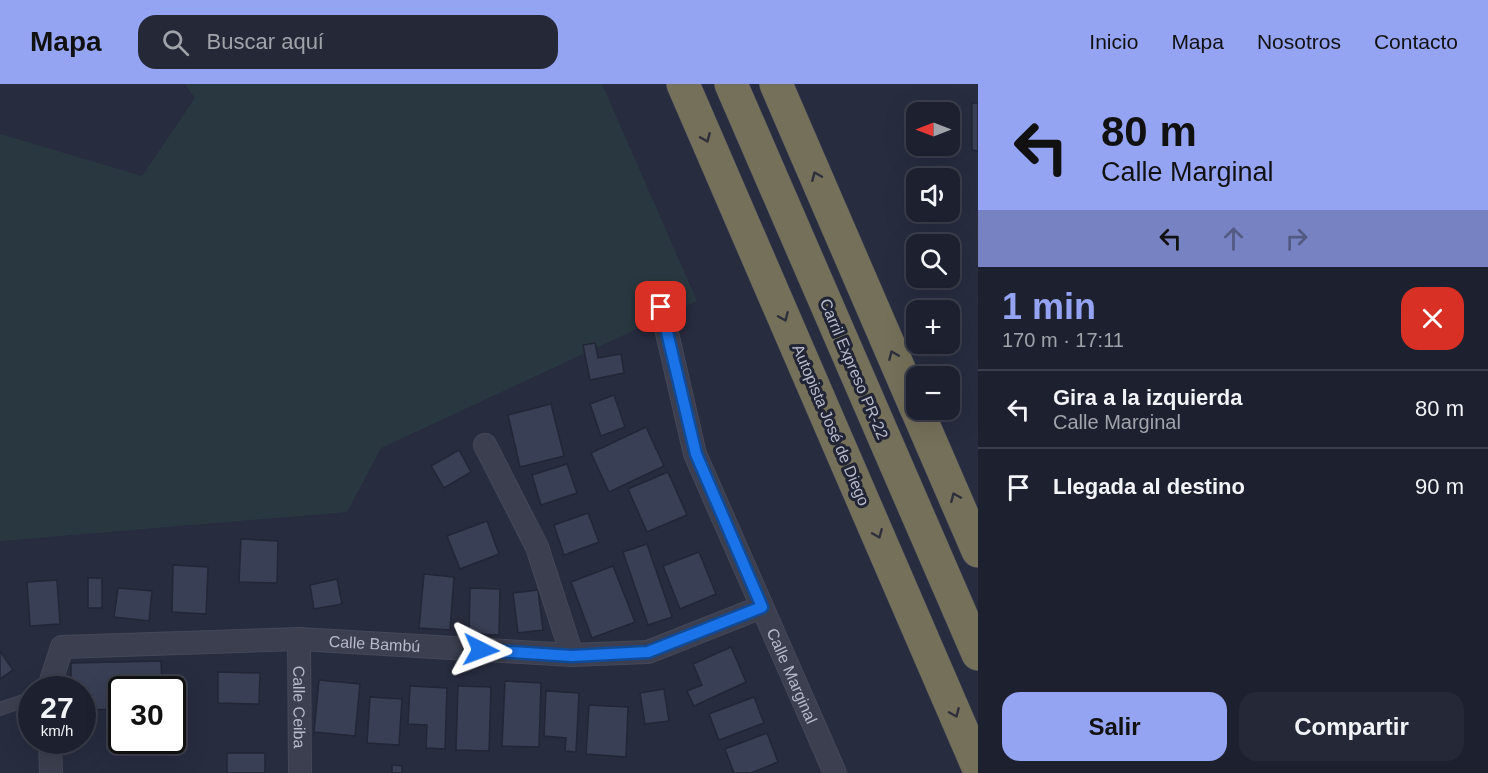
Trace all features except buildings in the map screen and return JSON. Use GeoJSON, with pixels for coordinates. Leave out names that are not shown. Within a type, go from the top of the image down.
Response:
{"type":"FeatureCollection","features":[{"type":"Feature","properties":{"kind":"highway","name":"Autopista José de Diego"},"geometry":{"type":"LineString","coordinates":[[683,84],[978,767]]}},
{"type":"Feature","properties":{"kind":"highway","name":"Carril Expreso PR-22"},"geometry":{"type":"LineString","coordinates":[[731,84],[978,654]]}},
{"type":"Feature","properties":{"kind":"highway"},"geometry":{"type":"LineString","coordinates":[[776,84],[906,384]]}},
{"type":"Feature","properties":{"kind":"highway"},"geometry":{"type":"LineString","coordinates":[[922,420],[978,551]]}},
{"type":"Feature","properties":{"kind":"street","name":"Calle Marginal"},"geometry":{"type":"LineString","coordinates":[[661,307],[696,454],[835,773]]}},
{"type":"Feature","properties":{"kind":"street"},"geometry":{"type":"LineString","coordinates":[[485,445],[537,547],[572,656]]}},
{"type":"Feature","properties":{"kind":"street","name":"Calle Bambú"},"geometry":{"type":"LineString","coordinates":[[49,676],[62,647],[299,639],[572,656],[648,652],[762,607]]}},
{"type":"Feature","properties":{"kind":"street","name":"Calle Ceiba"},"geometry":{"type":"LineString","coordinates":[[299,639],[300,773]]}},
{"type":"Feature","properties":{"kind":"street"},"geometry":{"type":"LineString","coordinates":[[50,754],[51,773]]}},
{"type":"Feature","properties":{"kind":"lane"},"geometry":{"type":"LineString","coordinates":[[0,709],[18,701]]}},
{"type":"Feature","properties":{"kind":"shaded area"},"geometry":{"type":"Polygon","coordinates":[[[185,84],[602,84],[697,301],[381,448],[347,512],[0,541],[0,134],[142,176],[195,98],[185,84]]]}},
{"type":"Feature","properties":{"kind":"route"},"geometry":{"type":"LineString","coordinates":[[481,650],[572,656],[648,652],[762,607],[696,454],[661,307]]}}]}
